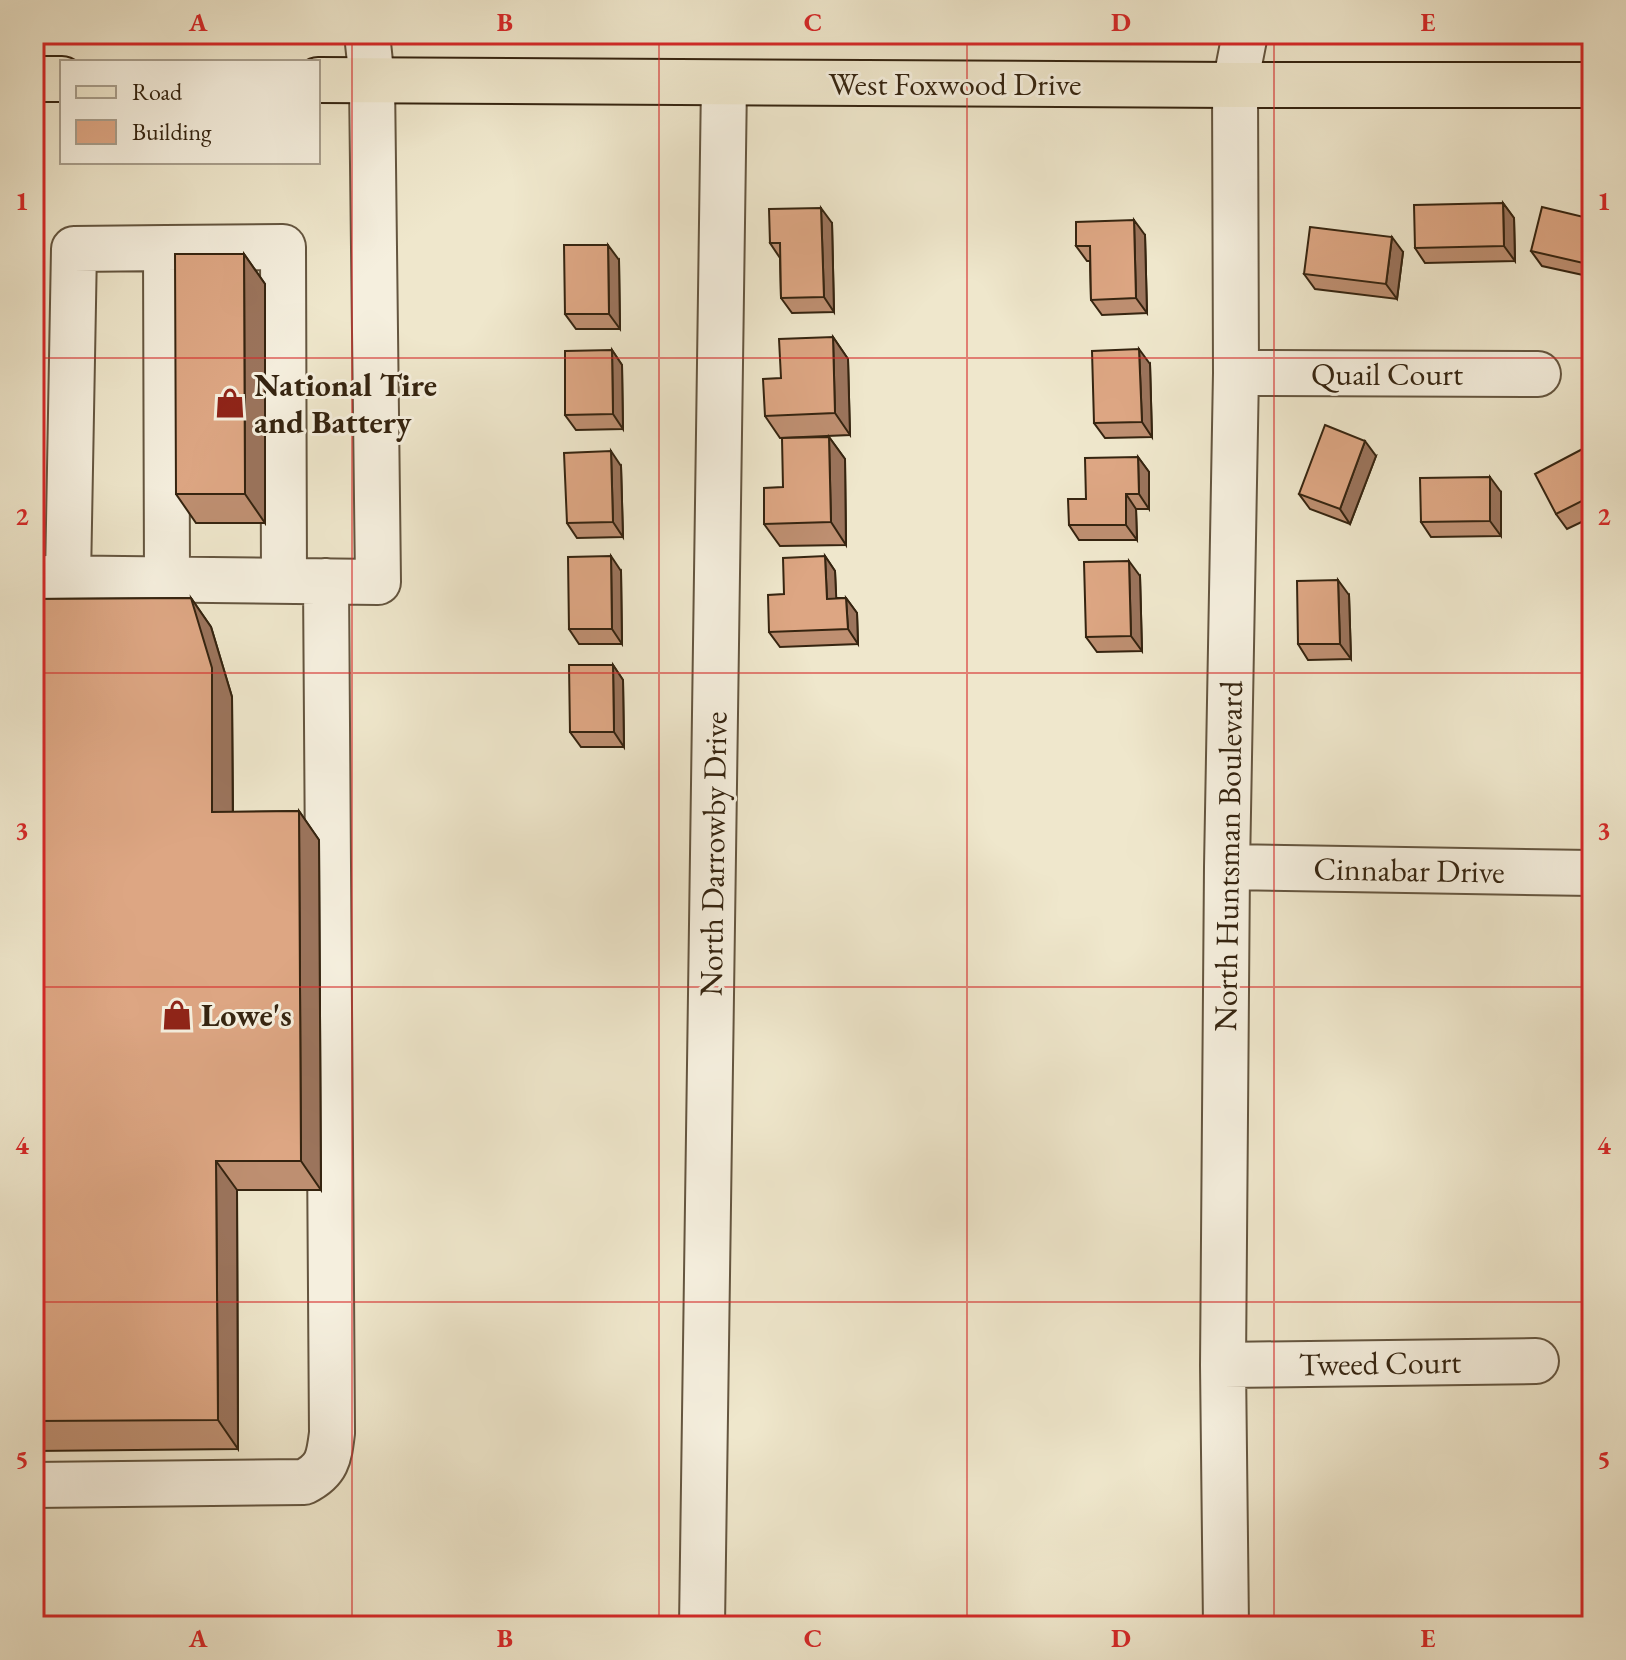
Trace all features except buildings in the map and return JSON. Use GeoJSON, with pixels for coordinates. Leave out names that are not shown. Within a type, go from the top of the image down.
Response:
{"type":"FeatureCollection","features":[{"type":"Feature","properties":{"kind":"main road"},"geometry":{"type":"LineString","coordinates":[[34,79],[60,79]]}},
{"type":"Feature","properties":{"kind":"main road","name":"West Foxwood Drive"},"geometry":{"type":"LineString","coordinates":[[320,80],[1592,85]]}},
{"type":"Feature","properties":{"kind":"street"},"geometry":{"type":"LineString","coordinates":[[34,1485],[304,1482],[318,1475],[329,1457],[332,1433],[305,581],[283,247],[74,249],[51,578],[167,579],[305,581],[378,582],[372,81],[367,34]]}},
{"type":"Feature","properties":{"kind":"street","name":"North Huntsman Boulevard"},"geometry":{"type":"LineString","coordinates":[[1226,1626],[1223,1365],[1227,867],[1236,373],[1235,85],[1245,34]]}},
{"type":"Feature","properties":{"kind":"street","name":"North Darrowby Drive"},"geometry":{"type":"LineString","coordinates":[[702,1626],[724,83]]}},
{"type":"Feature","properties":{"kind":"street"},"geometry":{"type":"LineString","coordinates":[[166,248],[167,579]]}},
{"type":"Feature","properties":{"kind":"street","name":"Quail Court"},"geometry":{"type":"LineString","coordinates":[[1236,373],[1538,374]]}},
{"type":"Feature","properties":{"kind":"street","name":"Cinnabar Drive"},"geometry":{"type":"LineString","coordinates":[[1227,867],[1592,873]]}},
{"type":"Feature","properties":{"kind":"street","name":"Tweed Court"},"geometry":{"type":"LineString","coordinates":[[1223,1365],[1536,1361]]}},
{"type":"Feature","properties":{"kind":"place","name":"National Tire and Battery"},"geometry":{"type":"Point","coordinates":[230,403]}},
{"type":"Feature","properties":{"kind":"place","name":"Lowe's"},"geometry":{"type":"Point","coordinates":[177,1015]}}]}
